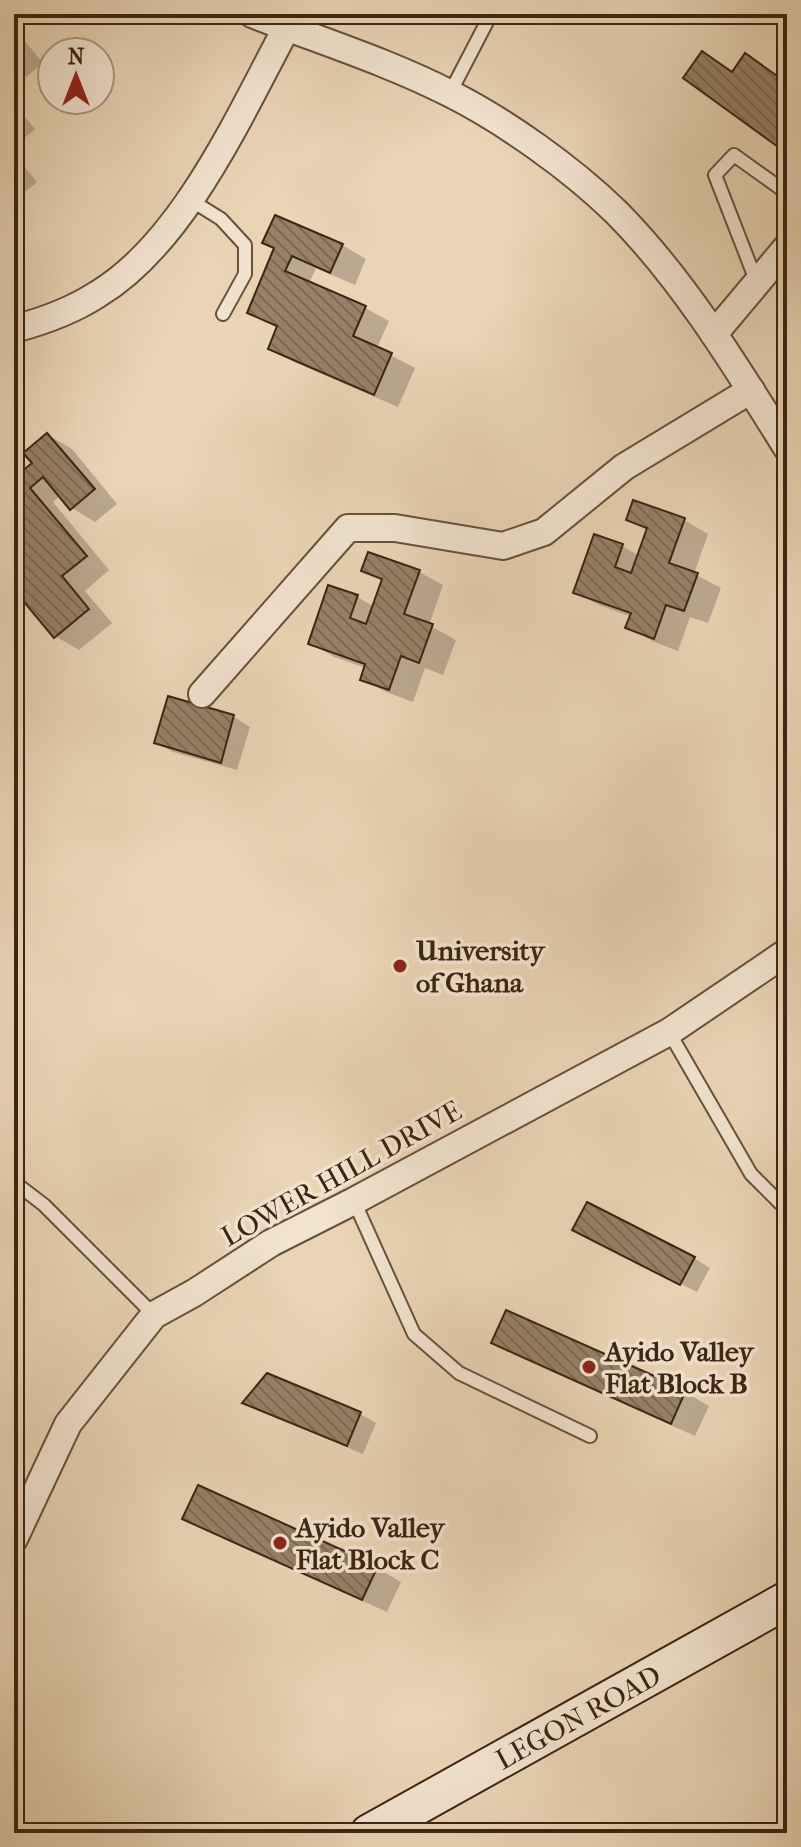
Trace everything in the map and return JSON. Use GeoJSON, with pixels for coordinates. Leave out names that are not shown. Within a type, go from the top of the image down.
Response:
{"type":"FeatureCollection","features":[{"type":"Feature","properties":{"kind":"street"},"geometry":{"type":"LineString","coordinates":[[252,14],[367,57],[450,93],[521,137],[572,174],[617,213],[714,334],[787,448]]}},
{"type":"Feature","properties":{"kind":"street"},"geometry":{"type":"LineString","coordinates":[[14,329],[55,317],[100,293],[140,261],[210,168],[287,27]]}},
{"type":"Feature","properties":{"kind":"street"},"geometry":{"type":"LineString","coordinates":[[714,334],[787,247]]}},
{"type":"Feature","properties":{"kind":"street"},"geometry":{"type":"LineString","coordinates":[[202,694],[348,528],[395,528],[503,546],[544,532],[624,467],[751,390]]}},
{"type":"Feature","properties":{"kind":"street","name":"LOWER HILL DRIVE"},"geometry":{"type":"LineString","coordinates":[[14,1539],[68,1424],[154,1315],[271,1243],[669,1032],[787,952]]}},
{"type":"Feature","properties":{"kind":"street","name":"LEGON ROAD"},"geometry":{"type":"LineString","coordinates":[[369,1833],[787,1600]]}},
{"type":"Feature","properties":{"kind":"lane"},"geometry":{"type":"LineString","coordinates":[[450,93],[491,14]]}},
{"type":"Feature","properties":{"kind":"lane"},"geometry":{"type":"LineString","coordinates":[[757,283],[715,175],[734,155],[787,193]]}},
{"type":"Feature","properties":{"kind":"lane"},"geometry":{"type":"LineString","coordinates":[[189,199],[221,219],[245,245],[245,274],[223,314]]}},
{"type":"Feature","properties":{"kind":"lane"},"geometry":{"type":"LineString","coordinates":[[669,1032],[751,1174],[787,1210]]}},
{"type":"Feature","properties":{"kind":"lane"},"geometry":{"type":"LineString","coordinates":[[14,1182],[44,1205],[154,1315]]}},
{"type":"Feature","properties":{"kind":"lane"},"geometry":{"type":"LineString","coordinates":[[354,1201],[414,1334],[459,1373],[590,1436]]}},
{"type":"Feature","properties":{"kind":"building"},"geometry":{"type":"Polygon","coordinates":[[[702,51],[732,72],[745,53],[787,83],[787,142],[781,149],[683,78],[702,51]]]}},
{"type":"Feature","properties":{"kind":"building"},"geometry":{"type":"Polygon","coordinates":[[[275,215],[343,244],[330,273],[292,256],[285,271],[366,306],[353,336],[392,353],[374,395],[268,349],[277,326],[247,313],[274,248],[262,243],[275,215]]]}},
{"type":"Feature","properties":{"kind":"building"},"geometry":{"type":"Polygon","coordinates":[[[47,433],[95,489],[70,510],[43,477],[30,488],[87,556],[62,576],[89,609],[54,638],[14,590],[14,478],[32,463],[23,453],[47,433]]]}},
{"type":"Feature","properties":{"kind":"building"},"geometry":{"type":"Polygon","coordinates":[[[633,500],[685,518],[669,563],[698,573],[684,611],[666,605],[654,639],[625,628],[631,613],[573,593],[594,534],[623,544],[615,567],[631,573],[647,528],[626,520],[633,500]]]}},
{"type":"Feature","properties":{"kind":"building"},"geometry":{"type":"Polygon","coordinates":[[[368,552],[420,570],[404,614],[433,624],[419,663],[401,656],[389,690],[360,680],[365,664],[308,644],[328,585],[358,595],[350,618],[366,624],[382,579],[361,571],[368,552]]]}},
{"type":"Feature","properties":{"kind":"building"},"geometry":{"type":"Polygon","coordinates":[[[168,696],[234,715],[221,763],[154,743],[168,696]]]}},
{"type":"Feature","properties":{"kind":"building"},"geometry":{"type":"Polygon","coordinates":[[[587,1202],[695,1257],[680,1285],[572,1230],[587,1202]]]}},
{"type":"Feature","properties":{"kind":"building","name":"Ayido Valley Flat Block B"},"geometry":{"type":"Polygon","coordinates":[[[506,1310],[686,1390],[671,1424],[491,1343],[506,1310]]]}},
{"type":"Feature","properties":{"kind":"building"},"geometry":{"type":"Polygon","coordinates":[[[267,1373],[361,1412],[347,1446],[242,1403],[267,1373]]]}},
{"type":"Feature","properties":{"kind":"building","name":"Ayido Valley Flat Block C"},"geometry":{"type":"Polygon","coordinates":[[[198,1485],[378,1566],[362,1600],[182,1519],[198,1485]]]}},
{"type":"Feature","properties":{"kind":"place","name":"University of Ghana"},"geometry":{"type":"Point","coordinates":[400,966]}},
{"type":"Feature","properties":{"kind":"place","name":"Ayido Valley Flat Block B"},"geometry":{"type":"Point","coordinates":[589,1367]}},
{"type":"Feature","properties":{"kind":"place","name":"Ayido Valley Flat Block C"},"geometry":{"type":"Point","coordinates":[280,1543]}}]}
